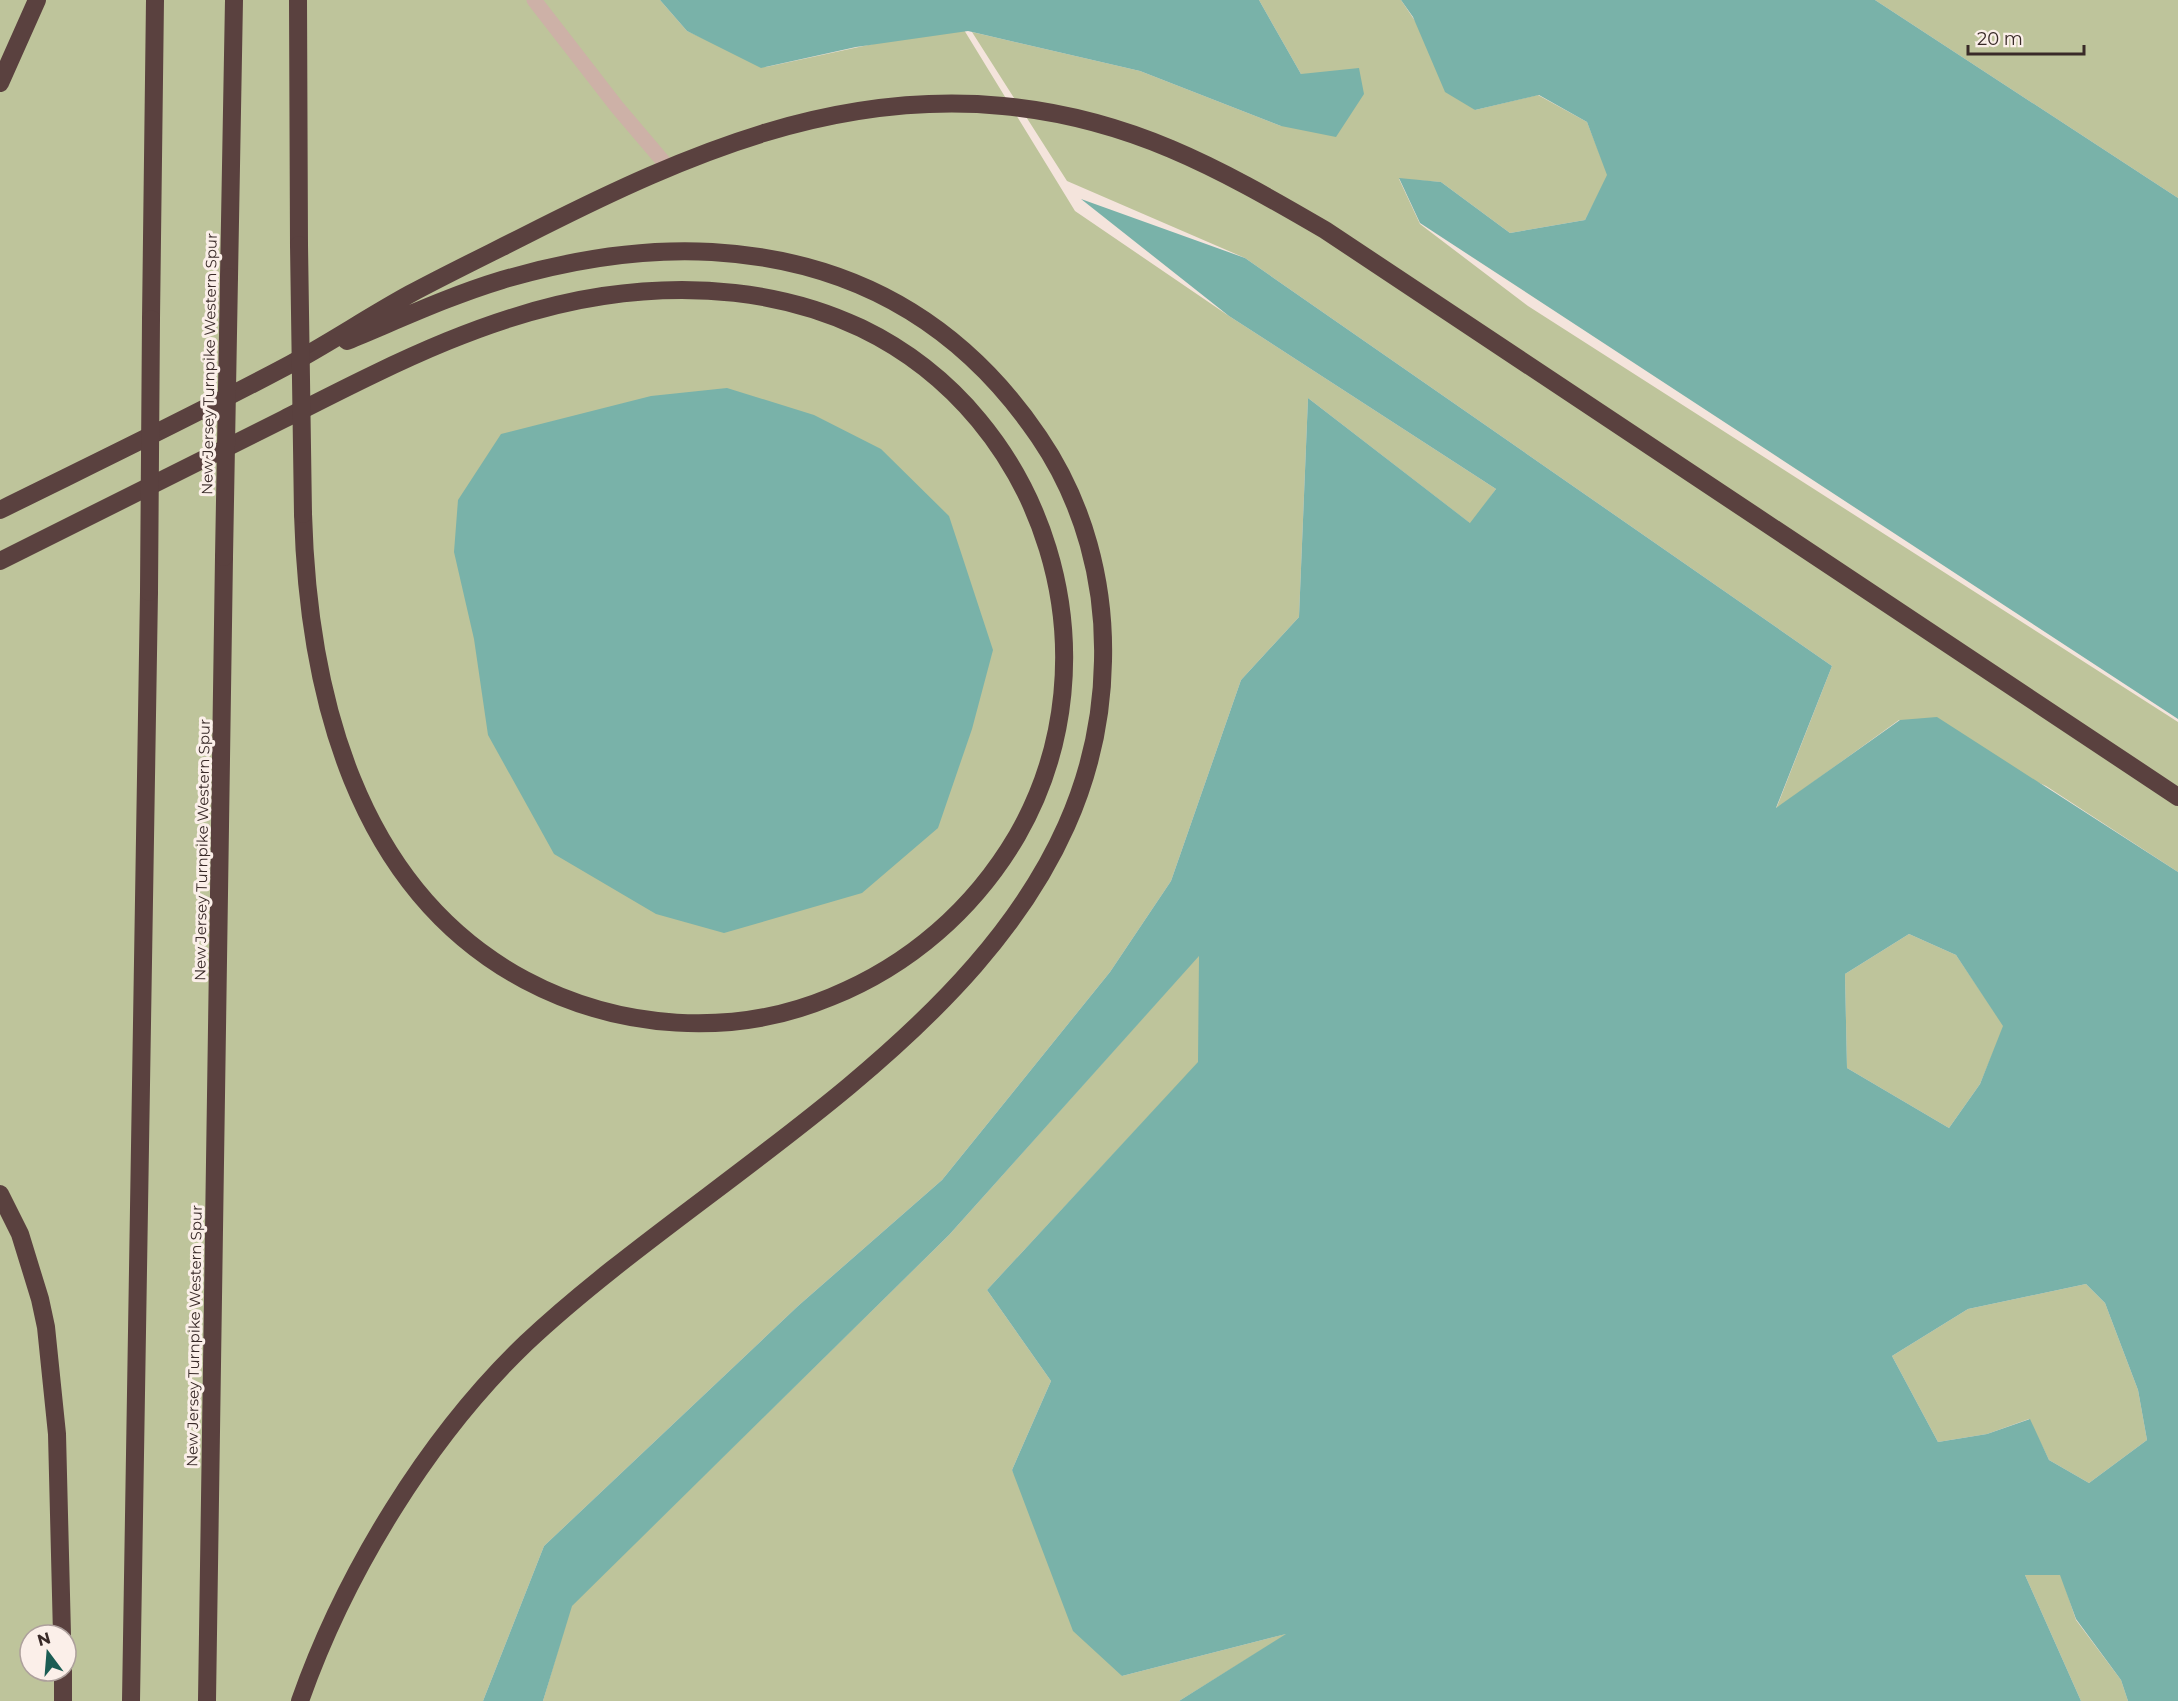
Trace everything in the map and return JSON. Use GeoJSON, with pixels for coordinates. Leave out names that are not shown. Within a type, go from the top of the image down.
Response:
{"type":"FeatureCollection","features":[{"type":"Feature","properties":{"kind":"highway"},"geometry":{"type":"LineString","coordinates":[[0,83],[37,0]]}},
{"type":"Feature","properties":{"kind":"highway"},"geometry":{"type":"LineString","coordinates":[[131,1701],[155,0]]}},
{"type":"Feature","properties":{"kind":"highway","name":"New Jersey Turnpike Western Spur"},"geometry":{"type":"LineString","coordinates":[[207,1701],[234,0]]}},
{"type":"Feature","properties":{"kind":"highway"},"geometry":{"type":"LineString","coordinates":[[0,561],[375,373],[445,342],[519,315],[599,296],[683,290],[725,291],[797,304],[860,328],[892,345],[922,366],[948,388],[974,415],[1016,471],[1030,499],[1051,555],[1060,600],[1064,638],[1062,699],[1051,757],[1029,813],[998,867],[978,893],[955,917],[905,958],[846,991],[783,1014],[750,1021],[684,1024],[616,1014],[583,1005],[517,976],[486,955],[435,911],[411,883],[376,831],[347,770],[326,699],[311,624],[306,584],[303,514],[299,244],[298,0]]}},
{"type":"Feature","properties":{"kind":"highway"},"geometry":{"type":"LineString","coordinates":[[0,510],[287,366],[411,294],[608,194],[668,167],[738,140],[852,111],[935,103],[1004,106],[1074,117],[1138,135],[1170,147],[1243,183],[1325,230],[2178,797]]}},
{"type":"Feature","properties":{"kind":"highway"},"geometry":{"type":"LineString","coordinates":[[287,366],[467,292],[500,281],[605,257],[673,250],[720,252],[787,261],[823,271],[885,297],[941,331],[987,372],[1024,415],[1060,470],[1083,527],[1099,586],[1103,648],[1103,678],[1097,735],[1078,798],[1048,863],[998,939],[949,994],[859,1077],[590,1286],[491,1379],[434,1448],[387,1520],[344,1598],[300,1701]]}},
{"type":"Feature","properties":{"kind":"highway"},"geometry":{"type":"LineString","coordinates":[[0,1194],[20,1234],[46,1327],[57,1434],[62,1623]]}},
{"type":"Feature","properties":{"kind":"highway"},"geometry":{"type":"LineString","coordinates":[[63,1683],[63,1701]]}},
{"type":"Feature","properties":{"kind":"lane"},"geometry":{"type":"LineString","coordinates":[[534,0],[668,167]]}},
{"type":"Feature","properties":{"kind":"green space"},"geometry":{"type":"Polygon","coordinates":[[[0,0],[660,0],[687,31],[766,67],[961,25],[1075,211],[1229,316],[1496,489],[1471,524],[1308,398],[1299,617],[1241,680],[1171,881],[1110,972],[942,1180],[798,1306],[544,1546],[483,1701],[0,1701],[0,0]]]}},
{"type":"Feature","properties":{"kind":"green space"},"geometry":{"type":"Polygon","coordinates":[[[1259,0],[1401,0],[1475,110],[1538,95],[1587,122],[1608,175],[1585,220],[1510,233],[1441,182],[1399,179],[1420,224],[1528,306],[2178,722],[2178,872],[2046,786],[1899,720],[1776,809],[1832,666],[1245,258],[1067,181],[972,32],[1140,71],[1281,126],[1301,74],[1259,0]]]}},
{"type":"Feature","properties":{"kind":"green space"},"geometry":{"type":"Polygon","coordinates":[[[1875,0],[2178,0],[2178,198],[1875,0]]]}},
{"type":"Feature","properties":{"kind":"green space"},"geometry":{"type":"Polygon","coordinates":[[[1909,934],[1956,955],[2004,1026],[1980,1084],[1949,1128],[1847,1068],[1845,974],[1909,934]]]}},
{"type":"Feature","properties":{"kind":"green space"},"geometry":{"type":"Polygon","coordinates":[[[1199,955],[1199,1062],[987,1290],[1051,1381],[1012,1470],[1122,1676],[1289,1633],[1179,1701],[543,1701],[571,1606],[949,1235],[1199,955]]]}},
{"type":"Feature","properties":{"kind":"green space"},"geometry":{"type":"Polygon","coordinates":[[[2086,1284],[2105,1303],[2138,1390],[2147,1440],[2089,1483],[2049,1460],[2029,1419],[1987,1434],[1938,1442],[1892,1356],[1968,1309],[2086,1284]]]}},
{"type":"Feature","properties":{"kind":"green space"},"geometry":{"type":"Polygon","coordinates":[[[2025,1575],[2061,1575],[2076,1620],[2121,1680],[2128,1701],[2081,1701],[2025,1575]]]}},
{"type":"Feature","properties":{"kind":"water"},"geometry":{"type":"Polygon","coordinates":[[[660,0],[1259,0],[1301,74],[1359,68],[1364,94],[1336,137],[1281,126],[1140,71],[968,31],[856,47],[761,68],[687,31],[660,0]]]}},
{"type":"Feature","properties":{"kind":"water"},"geometry":{"type":"Polygon","coordinates":[[[1401,0],[1875,0],[2178,198],[2178,719],[1420,223],[1399,178],[1441,182],[1510,233],[1585,220],[1607,175],[1587,122],[1539,95],[1475,110],[1445,92],[1413,17],[1401,0]]]}},
{"type":"Feature","properties":{"kind":"water"},"geometry":{"type":"Polygon","coordinates":[[[1081,199],[1245,258],[1832,666],[1776,808],[1900,720],[1937,717],[2178,872],[2178,1701],[2128,1701],[2121,1680],[2076,1619],[2060,1575],[2025,1575],[2081,1701],[1179,1701],[1286,1634],[1122,1676],[1073,1631],[1012,1470],[1051,1381],[987,1290],[1198,1062],[1199,956],[949,1235],[572,1606],[543,1701],[483,1701],[544,1546],[798,1306],[942,1180],[1110,972],[1171,881],[1241,680],[1299,617],[1308,398],[1470,523],[1496,489],[1229,316],[1081,199]],[[1909,934],[1845,974],[1847,1068],[1949,1128],[1980,1084],[2003,1026],[1956,955],[1909,934]],[[2086,1284],[1968,1309],[1892,1356],[1938,1442],[1987,1434],[2030,1419],[2049,1460],[2089,1483],[2147,1440],[2138,1390],[2105,1303],[2086,1284]]]}},
{"type":"Feature","properties":{"kind":"water"},"geometry":{"type":"Polygon","coordinates":[[[727,388],[814,415],[881,449],[949,516],[993,650],[972,729],[938,828],[862,893],[724,933],[656,914],[554,854],[488,735],[474,639],[454,552],[458,500],[501,434],[651,396],[727,388]]]}}]}
